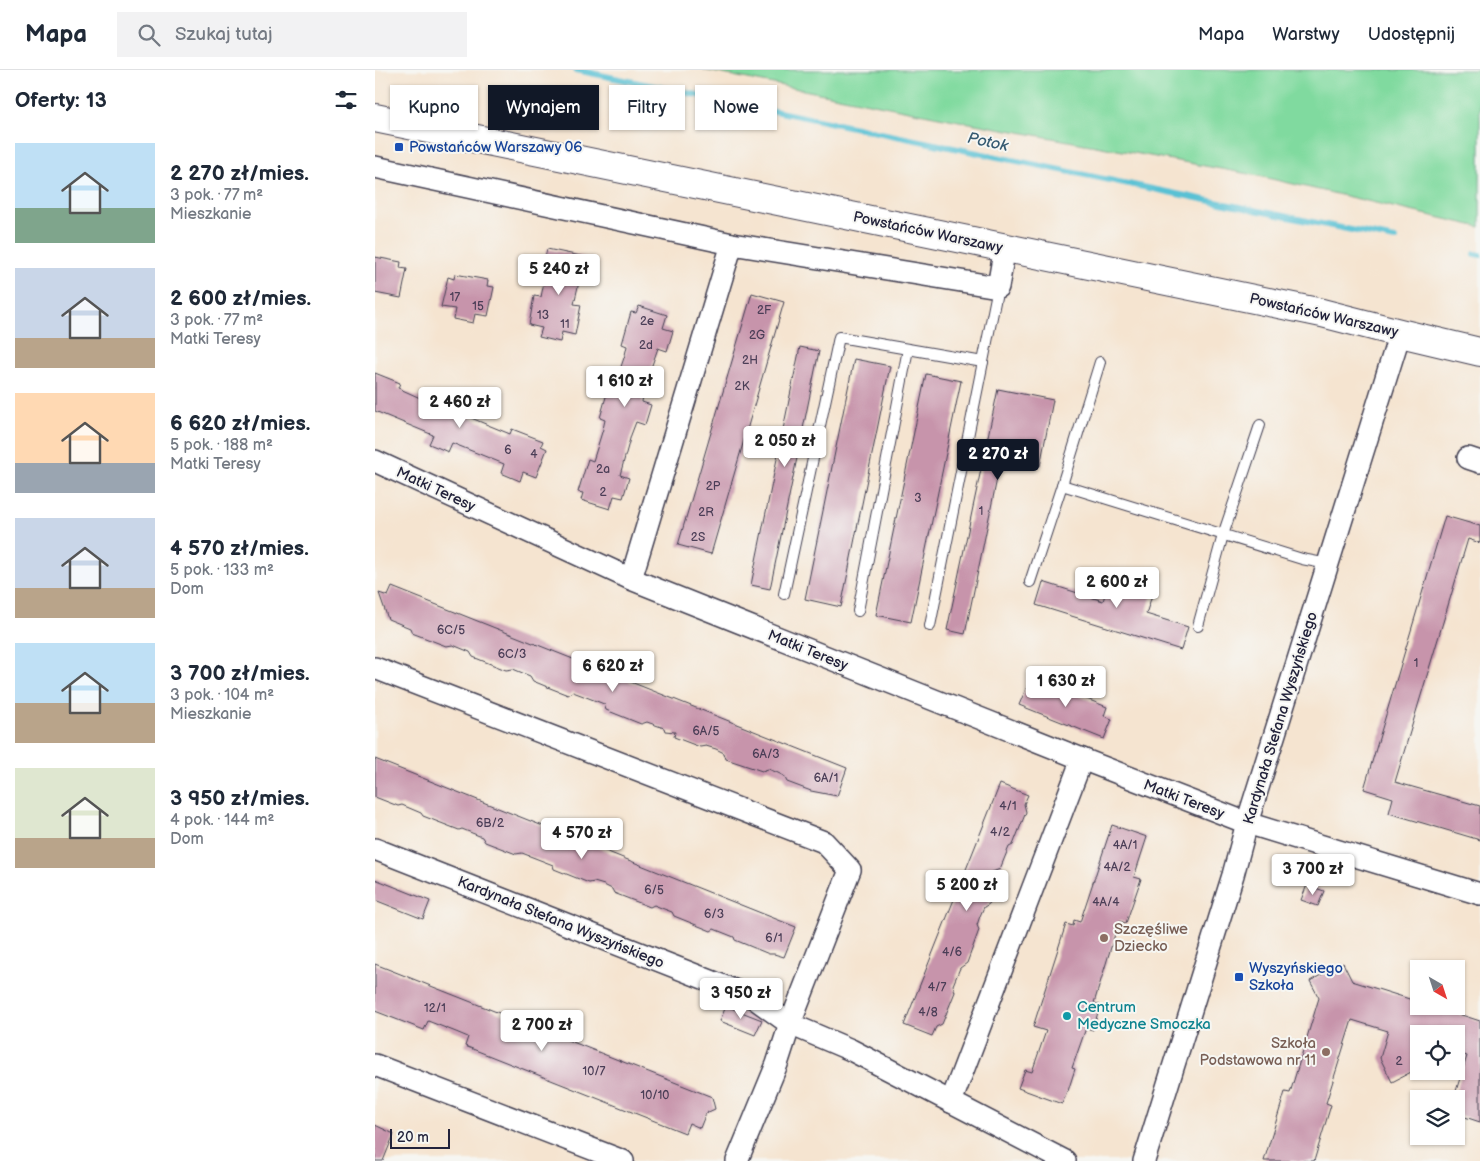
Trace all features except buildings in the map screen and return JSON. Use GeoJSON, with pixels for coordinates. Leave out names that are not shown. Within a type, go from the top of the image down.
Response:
{"type":"FeatureCollection","features":[{"type":"Feature","properties":{"kind":"street","name":"Powstańców Warszawy"},"geometry":{"type":"LineString","coordinates":[[375,118],[1322,313],[1400,334],[1480,352]]}},
{"type":"Feature","properties":{"kind":"street"},"geometry":{"type":"LineString","coordinates":[[375,167],[731,244],[998,287],[1005,247]]}},
{"type":"Feature","properties":{"kind":"street"},"geometry":{"type":"LineString","coordinates":[[631,579],[731,244]]}},
{"type":"Feature","properties":{"kind":"street","name":"Kardynała Stefana Wyszyńskiego"},"geometry":{"type":"LineString","coordinates":[[1144,1161],[1233,875],[1247,823],[1400,334]]}},
{"type":"Feature","properties":{"kind":"street","name":"Matki Teresy"},"geometry":{"type":"LineString","coordinates":[[375,461],[631,579],[1082,759],[1247,823],[1480,894]]}},
{"type":"Feature","properties":{"kind":"street"},"geometry":{"type":"LineString","coordinates":[[375,668],[824,842],[850,870],[790,1024],[777,1064],[737,1161]]}},
{"type":"Feature","properties":{"kind":"street"},"geometry":{"type":"LineString","coordinates":[[951,1102],[1082,759]]}},
{"type":"Feature","properties":{"kind":"street","name":"Kardynała Stefana Wyszyńskiego"},"geometry":{"type":"LineString","coordinates":[[375,849],[754,998],[790,1024],[851,1050],[1065,1161]]}},
{"type":"Feature","properties":{"kind":"street"},"geometry":{"type":"LineString","coordinates":[[375,1065],[623,1161]]}},
{"type":"Feature","properties":{"kind":"lane"},"geometry":{"type":"LineString","coordinates":[[929,626],[998,287]]}},
{"type":"Feature","properties":{"kind":"lane"},"geometry":{"type":"LineString","coordinates":[[784,594],[839,337],[983,362]]}},
{"type":"Feature","properties":{"kind":"lane"},"geometry":{"type":"LineString","coordinates":[[858,611],[908,349]]}},
{"type":"Feature","properties":{"kind":"lane"},"geometry":{"type":"LineString","coordinates":[[1030,582],[1100,362]]}},
{"type":"Feature","properties":{"kind":"lane"},"geometry":{"type":"LineString","coordinates":[[1198,626],[1223,535],[1260,425]]}},
{"type":"Feature","properties":{"kind":"lane"},"geometry":{"type":"LineString","coordinates":[[1062,485],[1303,559],[1328,564]]}},
{"type":"Feature","properties":{"kind":"green space"},"geometry":{"type":"Polygon","coordinates":[[[703,70],[1480,70],[1480,227],[1254,175],[959,121],[703,70]]]}},
{"type":"Feature","properties":{"kind":"waterway","name":"Potok"},"geometry":{"type":"LineString","coordinates":[[576,70],[1395,239]]}},
{"type":"Feature","properties":{"kind":"waterway","name":"Potok"},"geometry":{"type":"LineString","coordinates":[[1475,254],[1480,255]]}},
{"type":"Feature","properties":{"kind":"place","name":"Powstańców Warszawy 06"},"geometry":{"type":"Point","coordinates":[399,147]}},
{"type":"Feature","properties":{"kind":"place","name":"Szczęśliwe Dziecko"},"geometry":{"type":"Point","coordinates":[1104,938]}},
{"type":"Feature","properties":{"kind":"place","name":"Wyszyńskiego Szkoła"},"geometry":{"type":"Point","coordinates":[1239,977]}},
{"type":"Feature","properties":{"kind":"place","name":"Centrum Medyczne Smoczka"},"geometry":{"type":"Point","coordinates":[1067,1016]}},
{"type":"Feature","properties":{"kind":"place","name":"Szkoła Podstawowa nr 11"},"geometry":{"type":"Point","coordinates":[1326,1052]}}]}
